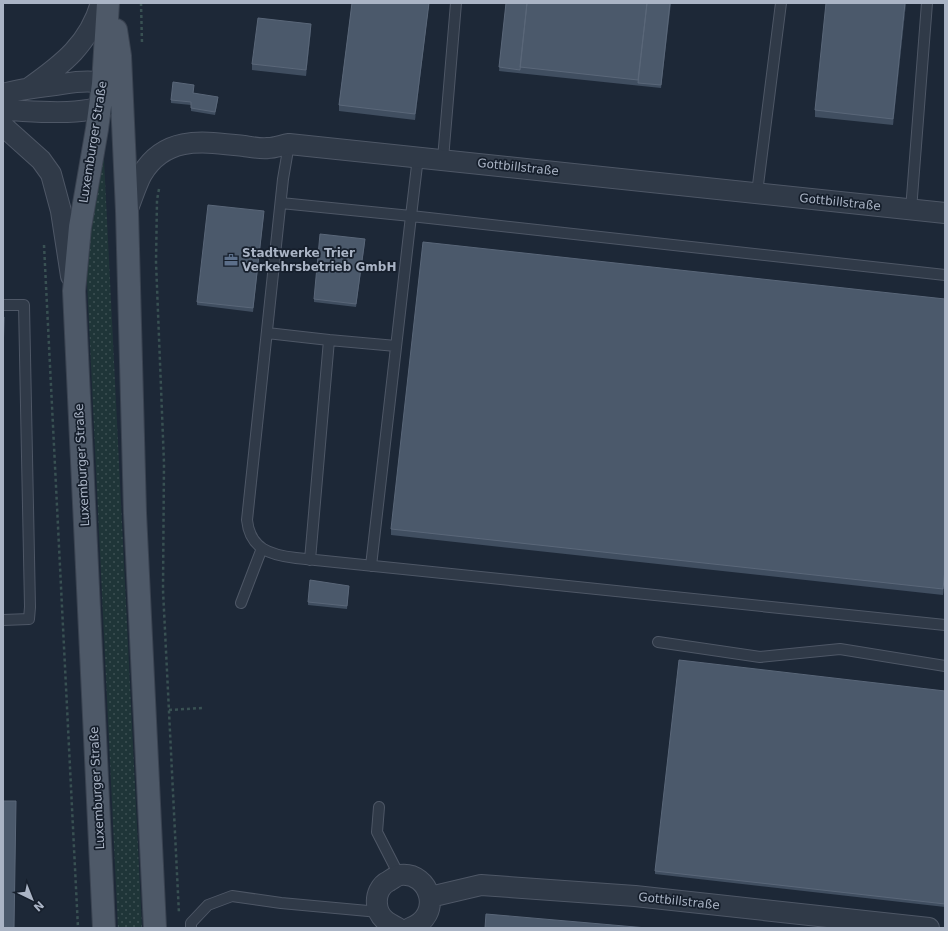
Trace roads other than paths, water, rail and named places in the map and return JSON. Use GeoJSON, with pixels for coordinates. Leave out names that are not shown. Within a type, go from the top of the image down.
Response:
{"type":"FeatureCollection","features":[{"type":"Feature","properties":{"kind":"main road","name":"Luxemburger Straße"},"geometry":{"type":"LineString","coordinates":[[104,928],[74,291],[80,227],[103,84],[108,3]]}},
{"type":"Feature","properties":{"kind":"main road","name":"Luxemburger Straße"},"geometry":{"type":"LineString","coordinates":[[113,3],[120,56],[122,97],[136,513],[155,928]]}},
{"type":"Feature","properties":{"kind":"street"},"geometry":{"type":"LineString","coordinates":[[29,88],[57,67],[80,46],[92,28],[101,3]]}},
{"type":"Feature","properties":{"kind":"street"},"geometry":{"type":"LineString","coordinates":[[3,94],[29,88],[80,82],[103,84],[114,90],[122,97],[100,107],[65,112],[3,110]]}},
{"type":"Feature","properties":{"kind":"street"},"geometry":{"type":"LineString","coordinates":[[3,126],[41,160],[51,174],[61,211],[74,291]]}},
{"type":"Feature","properties":{"kind":"street","name":"Gottbillstraße"},"geometry":{"type":"LineString","coordinates":[[127,211],[137,185],[146,169],[162,152],[178,145],[201,143],[267,149],[289,144],[418,156],[945,213]]}},
{"type":"Feature","properties":{"kind":"street"},"geometry":{"type":"LineString","coordinates":[[398,928],[386,923],[379,912],[377,896],[380,888],[386,882],[399,875],[411,876],[424,884],[430,897],[428,912],[420,923],[410,928]]}},
{"type":"Feature","properties":{"kind":"street","name":"Gottbillstraße"},"geometry":{"type":"LineString","coordinates":[[430,897],[481,885],[635,896],[929,928]]}},
{"type":"Feature","properties":{"kind":"lane"},"geometry":{"type":"LineString","coordinates":[[443,159],[456,3]]}},
{"type":"Feature","properties":{"kind":"lane"},"geometry":{"type":"LineString","coordinates":[[757,193],[781,3]]}},
{"type":"Feature","properties":{"kind":"lane"},"geometry":{"type":"LineString","coordinates":[[911,210],[927,3]]}},
{"type":"Feature","properties":{"kind":"lane"},"geometry":{"type":"LineString","coordinates":[[289,144],[283,179],[247,520],[248,531],[252,538],[262,548],[277,556],[310,560],[945,625]]}},
{"type":"Feature","properties":{"kind":"lane"},"geometry":{"type":"LineString","coordinates":[[371,566],[418,156]]}},
{"type":"Feature","properties":{"kind":"lane"},"geometry":{"type":"LineString","coordinates":[[281,203],[945,275]]}},
{"type":"Feature","properties":{"kind":"lane"},"geometry":{"type":"LineString","coordinates":[[3,305],[24,305],[30,607],[29,619],[3,620]]}},
{"type":"Feature","properties":{"kind":"lane"},"geometry":{"type":"LineString","coordinates":[[267,333],[396,346]]}},
{"type":"Feature","properties":{"kind":"lane"},"geometry":{"type":"LineString","coordinates":[[310,560],[329,340]]}},
{"type":"Feature","properties":{"kind":"lane"},"geometry":{"type":"LineString","coordinates":[[240,603],[262,548]]}},
{"type":"Feature","properties":{"kind":"lane"},"geometry":{"type":"LineString","coordinates":[[658,642],[760,657],[840,649],[945,666]]}},
{"type":"Feature","properties":{"kind":"lane"},"geometry":{"type":"LineString","coordinates":[[379,807],[376,832],[399,875]]}},
{"type":"Feature","properties":{"kind":"lane"},"geometry":{"type":"LineString","coordinates":[[191,928],[191,923],[208,905],[232,896],[281,903],[379,912]]}},
{"type":"Feature","properties":{"kind":"place","name":"Stadtwerke Trier Verkehrsbetrieb GmbH"},"geometry":{"type":"Point","coordinates":[231,260]}}]}
